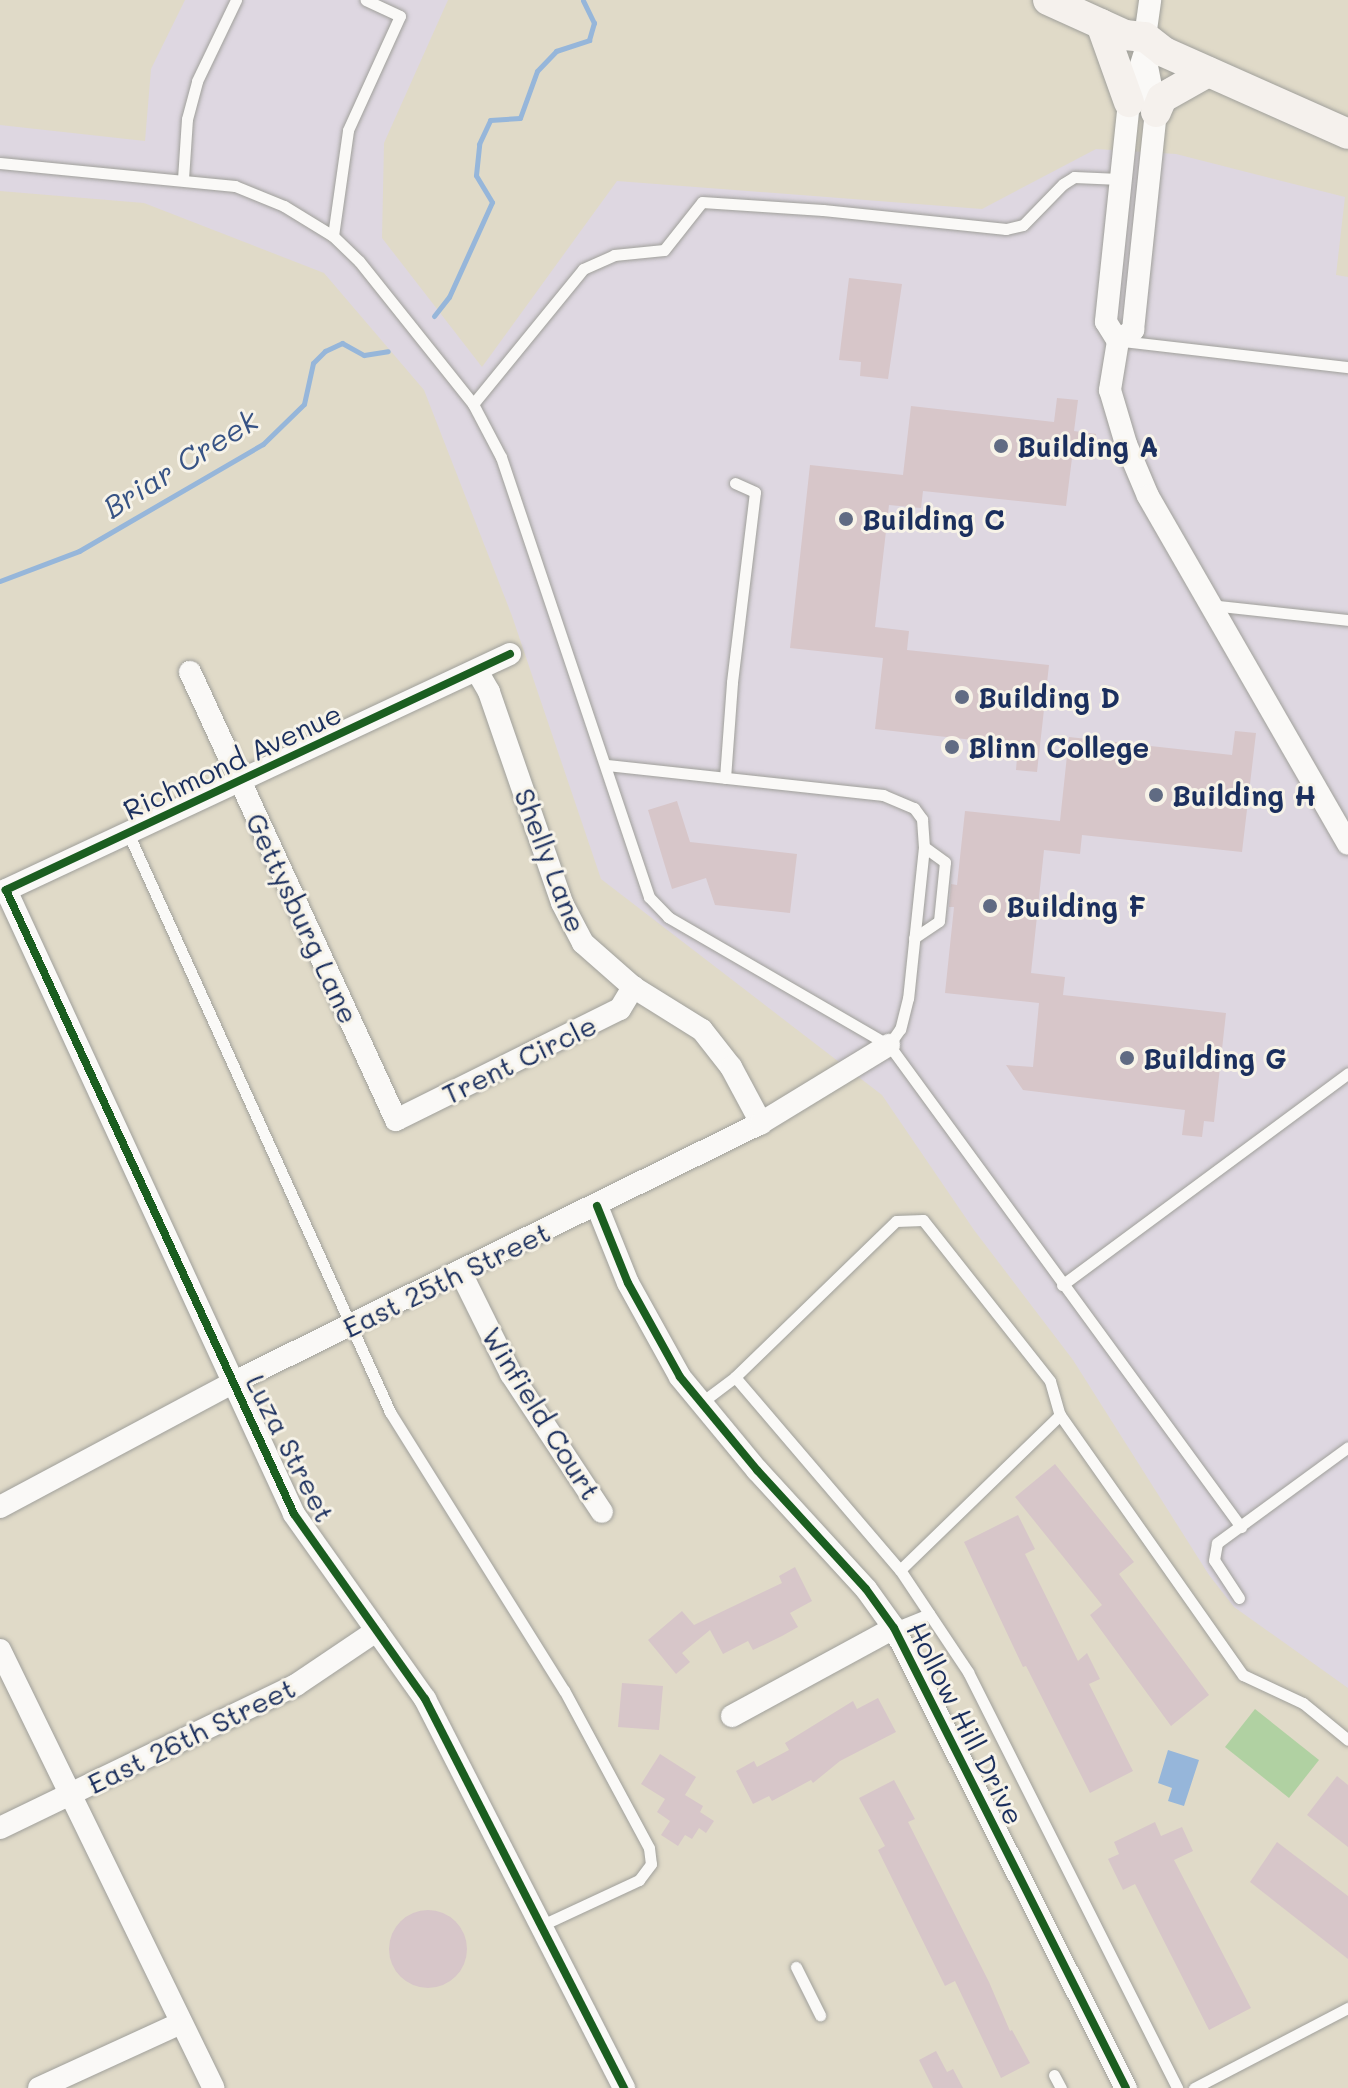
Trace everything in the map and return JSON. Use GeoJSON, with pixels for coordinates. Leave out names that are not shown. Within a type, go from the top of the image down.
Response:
{"type":"FeatureCollection","features":[{"type":"Feature","properties":{"kind":"main road"},"geometry":{"type":"LineString","coordinates":[[1048,0],[1348,134]]}},
{"type":"Feature","properties":{"kind":"main road"},"geometry":{"type":"LineString","coordinates":[[1136,40],[1143,107],[1208,72]]}},
{"type":"Feature","properties":{"kind":"street"},"geometry":{"type":"LineString","coordinates":[[1118,341],[1133,330],[1143,107],[1136,40],[1150,0]]}},
{"type":"Feature","properties":{"kind":"street"},"geometry":{"type":"LineString","coordinates":[[1143,107],[1121,179],[1106,322],[1118,341],[1110,390],[1126,444],[1148,496],[1348,844]]}},
{"type":"Feature","properties":{"kind":"street","name":"Richmond Avenue"},"geometry":{"type":"LineString","coordinates":[[6,890],[510,654]]}},
{"type":"Feature","properties":{"kind":"street","name":"Shelly Lane"},"geometry":{"type":"LineString","coordinates":[[477,671],[489,692],[562,903],[583,943],[633,987],[702,1030],[726,1059],[761,1123]]}},
{"type":"Feature","properties":{"kind":"street","name":"Gettysburg Lane"},"geometry":{"type":"LineString","coordinates":[[190,672],[396,1120]]}},
{"type":"Feature","properties":{"kind":"street","name":"Luza Street"},"geometry":{"type":"LineString","coordinates":[[6,890],[294,1514],[425,1699],[454,1749],[616,2085]]}},
{"type":"Feature","properties":{"kind":"street","name":"Trent Circle"},"geometry":{"type":"LineString","coordinates":[[396,1120],[620,1009],[633,987]]}},
{"type":"Feature","properties":{"kind":"street","name":"East 25th Street"},"geometry":{"type":"LineString","coordinates":[[0,1507],[232,1383],[761,1123],[889,1045]]}},
{"type":"Feature","properties":{"kind":"street","name":"Hollow Hill Drive"},"geometry":{"type":"LineString","coordinates":[[597,1206],[628,1283],[680,1377],[757,1470],[857,1579],[894,1628],[1126,2088]]}},
{"type":"Feature","properties":{"kind":"street","name":"Winfield Court"},"geometry":{"type":"LineString","coordinates":[[460,1271],[511,1374],[602,1512]]}},
{"type":"Feature","properties":{"kind":"street"},"geometry":{"type":"LineString","coordinates":[[732,1716],[894,1628]]}},
{"type":"Feature","properties":{"kind":"street","name":"East 26th Street"},"geometry":{"type":"LineString","coordinates":[[0,1828],[296,1685],[376,1631]]}},
{"type":"Feature","properties":{"kind":"street"},"geometry":{"type":"LineString","coordinates":[[0,1650],[214,2088]]}},
{"type":"Feature","properties":{"kind":"street"},"geometry":{"type":"LineString","coordinates":[[39,2088],[181,2023]]}},
{"type":"Feature","properties":{"kind":"lane"},"geometry":{"type":"LineString","coordinates":[[183,179],[187,119],[197,81],[236,0]]}},
{"type":"Feature","properties":{"kind":"lane"},"geometry":{"type":"LineString","coordinates":[[333,236],[348,130],[400,16],[366,0]]}},
{"type":"Feature","properties":{"kind":"lane"},"geometry":{"type":"LineString","coordinates":[[0,163],[235,186],[284,206],[333,236],[359,261],[473,404],[501,457],[649,897],[668,917],[889,1045],[1241,1527]]}},
{"type":"Feature","properties":{"kind":"lane"},"geometry":{"type":"LineString","coordinates":[[473,404],[583,269],[614,255],[664,250],[702,202],[823,210],[1006,229],[1023,225],[1063,184],[1074,177],[1121,179]]}},
{"type":"Feature","properties":{"kind":"lane"},"geometry":{"type":"LineString","coordinates":[[1118,341],[1348,367]]}},
{"type":"Feature","properties":{"kind":"lane"},"geometry":{"type":"LineString","coordinates":[[725,778],[732,682],[755,492],[735,483]]}},
{"type":"Feature","properties":{"kind":"lane"},"geometry":{"type":"LineString","coordinates":[[1210,605],[1348,620]]}},
{"type":"Feature","properties":{"kind":"lane"},"geometry":{"type":"LineString","coordinates":[[607,765],[883,795],[906,802],[922,819],[924,847],[908,998],[900,1029],[889,1045]]}},
{"type":"Feature","properties":{"kind":"lane"},"geometry":{"type":"LineString","coordinates":[[128,833],[390,1412],[564,1690],[649,1848],[651,1864],[639,1880],[540,1927]]}},
{"type":"Feature","properties":{"kind":"lane"},"geometry":{"type":"LineString","coordinates":[[914,938],[939,921],[945,862],[924,847]]}},
{"type":"Feature","properties":{"kind":"lane"},"geometry":{"type":"LineString","coordinates":[[1062,1285],[1348,1073]]}},
{"type":"Feature","properties":{"kind":"lane"},"geometry":{"type":"LineString","coordinates":[[702,1402],[735,1377],[896,1221],[923,1220],[1050,1381],[1060,1415],[1243,1675],[1303,1703],[1348,1740]]}},
{"type":"Feature","properties":{"kind":"lane"},"geometry":{"type":"LineString","coordinates":[[735,1377],[900,1570],[968,1672],[1177,2088]]}},
{"type":"Feature","properties":{"kind":"lane"},"geometry":{"type":"LineString","coordinates":[[900,1570],[1060,1415]]}},
{"type":"Feature","properties":{"kind":"lane"},"geometry":{"type":"LineString","coordinates":[[1239,1598],[1214,1560],[1217,1543],[1348,1447]]}},
{"type":"Feature","properties":{"kind":"lane"},"geometry":{"type":"LineString","coordinates":[[894,1628],[929,1614]]}},
{"type":"Feature","properties":{"kind":"lane"},"geometry":{"type":"LineString","coordinates":[[796,1967],[820,2015]]}},
{"type":"Feature","properties":{"kind":"lane"},"geometry":{"type":"LineString","coordinates":[[1194,2088],[1348,2008]]}},
{"type":"Feature","properties":{"kind":"lane"},"geometry":{"type":"LineString","coordinates":[[1054,2075],[1061,2088]]}},
{"type":"Feature","properties":{"kind":"shaded area","name":"Blinn College"},"geometry":{"type":"Polygon","coordinates":[[[185,0],[448,0],[384,143],[382,238],[482,367],[617,181],[982,209],[1096,149],[1176,154],[1345,197],[1336,275],[1348,277],[1348,1688],[1234,1607],[1209,1575],[1073,1360],[974,1230],[882,1095],[601,879],[512,616],[424,390],[324,273],[144,203],[0,191],[0,125],[145,141],[151,69],[185,0]]]}},
{"type":"Feature","properties":{"kind":"green space"},"geometry":{"type":"Polygon","coordinates":[[[1255,1709],[1319,1760],[1289,1798],[1225,1747],[1255,1709]]]}},
{"type":"Feature","properties":{"kind":"water"},"geometry":{"type":"Polygon","coordinates":[[[1168,1750],[1199,1760],[1184,1806],[1168,1801],[1172,1788],[1158,1783],[1168,1750]]]}},
{"type":"Feature","properties":{"kind":"building"},"geometry":{"type":"Polygon","coordinates":[[[849,278],[902,284],[888,379],[860,376],[861,362],[839,360],[849,278]]]}},
{"type":"Feature","properties":{"kind":"building"},"geometry":{"type":"Polygon","coordinates":[[[1057,398],[1078,400],[1074,431],[1096,434],[1094,460],[1072,458],[1066,506],[923,491],[921,508],[889,505],[875,627],[909,631],[907,650],[1049,665],[1037,772],[1016,770],[1018,745],[875,729],[883,658],[790,648],[810,465],[903,475],[911,406],[1054,422],[1057,398]]]}},
{"type":"Feature","properties":{"kind":"building"},"geometry":{"type":"Polygon","coordinates":[[[1235,731],[1256,733],[1242,852],[1082,835],[1080,854],[1044,850],[1031,973],[1065,977],[1063,995],[1226,1013],[1214,1122],[1204,1121],[1202,1137],[1182,1135],[1185,1110],[1023,1090],[1006,1065],[1033,1067],[1039,1003],[945,993],[954,907],[949,907],[951,884],[957,885],[965,811],[1060,821],[1069,737],[1232,755],[1235,731]]]}},
{"type":"Feature","properties":{"kind":"building"},"geometry":{"type":"Polygon","coordinates":[[[677,801],[690,842],[797,854],[790,913],[715,905],[706,878],[672,889],[648,810],[677,801]]]}},
{"type":"Feature","properties":{"kind":"building"},"geometry":{"type":"Polygon","coordinates":[[[1055,1464],[1134,1562],[1119,1574],[1209,1695],[1171,1726],[1090,1615],[1102,1605],[1015,1497],[1055,1464]]]}},
{"type":"Feature","properties":{"kind":"building"},"geometry":{"type":"Polygon","coordinates":[[[1018,1515],[1035,1549],[1025,1554],[1078,1661],[1087,1653],[1100,1679],[1089,1684],[1133,1771],[1090,1793],[1026,1666],[1023,1667],[964,1542],[1018,1515]]]}},
{"type":"Feature","properties":{"kind":"building"},"geometry":{"type":"Polygon","coordinates":[[[795,1567],[812,1601],[790,1613],[798,1627],[782,1636],[753,1650],[748,1641],[723,1654],[710,1630],[682,1653],[690,1662],[676,1674],[648,1640],[682,1611],[694,1625],[782,1583],[779,1576],[795,1567]]]}},
{"type":"Feature","properties":{"kind":"building"},"geometry":{"type":"Polygon","coordinates":[[[622,1683],[663,1686],[659,1730],[618,1727],[622,1683]]]}},
{"type":"Feature","properties":{"kind":"building"},"geometry":{"type":"Polygon","coordinates":[[[878,1698],[896,1732],[840,1761],[813,1783],[811,1780],[772,1801],[769,1796],[753,1804],[736,1771],[754,1761],[757,1767],[789,1750],[785,1743],[853,1701],[857,1709],[878,1698]]]}},
{"type":"Feature","properties":{"kind":"building"},"geometry":{"type":"Polygon","coordinates":[[[660,1754],[696,1777],[685,1795],[703,1806],[700,1812],[714,1821],[706,1833],[699,1828],[692,1839],[685,1835],[678,1846],[661,1835],[670,1821],[657,1812],[665,1799],[641,1784],[660,1754]]]}},
{"type":"Feature","properties":{"kind":"building"},"geometry":{"type":"Polygon","coordinates":[[[1337,1776],[1348,1785],[1348,1847],[1307,1815],[1337,1776]]]}},
{"type":"Feature","properties":{"kind":"building"},"geometry":{"type":"Polygon","coordinates":[[[894,1780],[915,1819],[908,1822],[989,1982],[1010,2031],[1030,2063],[1001,2078],[955,1981],[945,1986],[878,1850],[885,1846],[859,1798],[894,1780]]]}},
{"type":"Feature","properties":{"kind":"building"},"geometry":{"type":"Polygon","coordinates":[[[1155,1822],[1161,1836],[1182,1827],[1193,1851],[1174,1860],[1251,2008],[1209,2030],[1135,1884],[1123,1890],[1108,1859],[1119,1854],[1114,1842],[1155,1822]]]}},
{"type":"Feature","properties":{"kind":"building"},"geometry":{"type":"Polygon","coordinates":[[[1277,1842],[1348,1896],[1348,1959],[1250,1882],[1277,1842]]]}},
{"type":"Feature","properties":{"kind":"building"},"geometry":{"type":"Polygon","coordinates":[[[428,1910],[443,1913],[460,1927],[467,1949],[464,1964],[450,1981],[428,1988],[413,1985],[396,1971],[389,1949],[392,1934],[406,1917],[428,1910]]]}},
{"type":"Feature","properties":{"kind":"building"},"geometry":{"type":"Polygon","coordinates":[[[936,2051],[947,2072],[953,2069],[963,2088],[933,2088],[919,2060],[936,2051]]]}},
{"type":"Feature","properties":{"kind":"waterway","name":"Briar Creek"},"geometry":{"type":"LineString","coordinates":[[434,316],[449,297],[492,202],[476,175],[479,144],[490,120],[520,118],[537,71],[556,51],[589,40],[594,23],[583,0]]}},
{"type":"Feature","properties":{"kind":"waterway","name":"Briar Creek"},"geometry":{"type":"LineString","coordinates":[[0,581],[79,551],[263,444],[304,404],[313,363],[325,351],[342,343],[364,355],[388,351]]}},
{"type":"Feature","properties":{"kind":"cycle path"},"geometry":{"type":"LineString","coordinates":[[510,654],[6,890],[294,1514],[425,1699],[624,2088]]}},
{"type":"Feature","properties":{"kind":"cycle path"},"geometry":{"type":"LineString","coordinates":[[597,1206],[628,1283],[680,1377],[757,1470],[866,1589],[894,1628],[1126,2088]]}},
{"type":"Feature","properties":{"kind":"place","name":"Building A"},"geometry":{"type":"Point","coordinates":[1001,446]}},
{"type":"Feature","properties":{"kind":"place","name":"Building C"},"geometry":{"type":"Point","coordinates":[846,519]}},
{"type":"Feature","properties":{"kind":"place","name":"Building D"},"geometry":{"type":"Point","coordinates":[962,697]}},
{"type":"Feature","properties":{"kind":"place","name":"Blinn College"},"geometry":{"type":"Point","coordinates":[952,747]}},
{"type":"Feature","properties":{"kind":"place","name":"Building H"},"geometry":{"type":"Point","coordinates":[1156,795]}},
{"type":"Feature","properties":{"kind":"place","name":"Building F"},"geometry":{"type":"Point","coordinates":[990,906]}},
{"type":"Feature","properties":{"kind":"place","name":"Building G"},"geometry":{"type":"Point","coordinates":[1127,1058]}}]}
